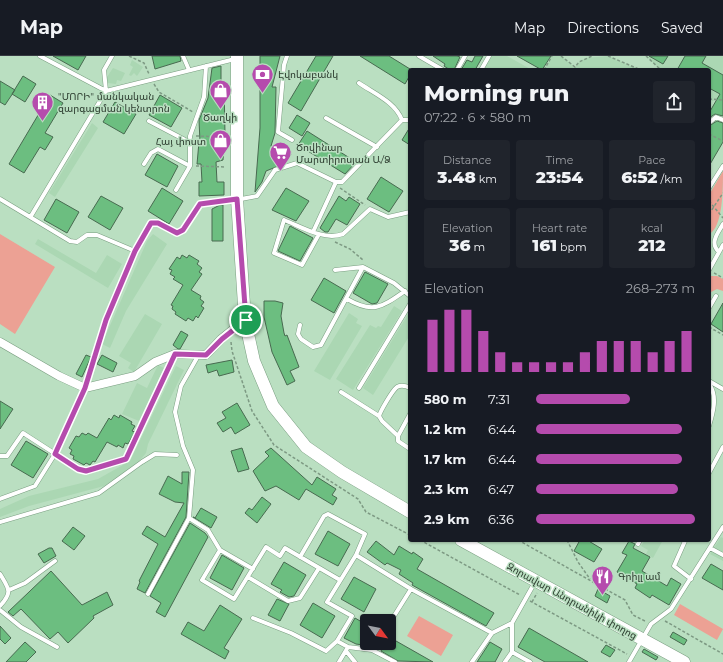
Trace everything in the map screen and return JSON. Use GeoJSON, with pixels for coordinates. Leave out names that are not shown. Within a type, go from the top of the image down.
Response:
{"type":"FeatureCollection","features":[{"type":"Feature","properties":{"kind":"main road"},"geometry":{"type":"LineString","coordinates":[[240,57],[239,199],[248,318],[254,361],[273,406],[306,447],[320,458],[408,511]]}},
{"type":"Feature","properties":{"kind":"main road"},"geometry":{"type":"LineString","coordinates":[[248,318],[258,360],[266,382],[276,403],[291,422],[309,443],[323,454],[353,474],[408,505]]}},
{"type":"Feature","properties":{"kind":"main road","name":"Զորավար Անդրանիկի փողոց"},"geometry":{"type":"LineString","coordinates":[[465,542],[692,662]]}},
{"type":"Feature","properties":{"kind":"main road","name":"Զորավար Անդրանիկի փողոց"},"geometry":{"type":"LineString","coordinates":[[475,542],[538,582]]}},
{"type":"Feature","properties":{"kind":"main road","name":"Զորավար Անդրանիկի փողոց"},"geometry":{"type":"LineString","coordinates":[[644,638],[684,662]]}},
{"type":"Feature","properties":{"kind":"street"},"geometry":{"type":"LineString","coordinates":[[0,342],[59,376],[85,388],[135,376],[155,362],[175,354],[198,356],[206,355],[222,339],[248,318]]}},
{"type":"Feature","properties":{"kind":"lane"},"geometry":{"type":"LineString","coordinates":[[40,56],[106,91],[240,57]]}},
{"type":"Feature","properties":{"kind":"lane"},"geometry":{"type":"LineString","coordinates":[[31,216],[106,91],[104,70],[112,56]]}},
{"type":"Feature","properties":{"kind":"lane"},"geometry":{"type":"LineString","coordinates":[[183,56],[189,70]]}},
{"type":"Feature","properties":{"kind":"lane"},"geometry":{"type":"LineString","coordinates":[[287,56],[284,65],[278,132],[292,140]]}},
{"type":"Feature","properties":{"kind":"lane"},"geometry":{"type":"LineString","coordinates":[[419,56],[440,68]]}},
{"type":"Feature","properties":{"kind":"lane"},"geometry":{"type":"LineString","coordinates":[[428,61],[431,56]]}},
{"type":"Feature","properties":{"kind":"lane"},"geometry":{"type":"LineString","coordinates":[[458,68],[465,56]]}},
{"type":"Feature","properties":{"kind":"lane"},"geometry":{"type":"LineString","coordinates":[[482,68],[490,56]]}},
{"type":"Feature","properties":{"kind":"lane"},"geometry":{"type":"LineString","coordinates":[[176,190],[190,166],[189,142],[204,97],[206,66]]}},
{"type":"Feature","properties":{"kind":"lane"},"geometry":{"type":"LineString","coordinates":[[359,83],[392,104],[399,112],[402,120]]}},
{"type":"Feature","properties":{"kind":"lane"},"geometry":{"type":"LineString","coordinates":[[711,121],[716,117],[723,120]]}},
{"type":"Feature","properties":{"kind":"lane"},"geometry":{"type":"LineString","coordinates":[[326,118],[377,147]]}},
{"type":"Feature","properties":{"kind":"lane"},"geometry":{"type":"LineString","coordinates":[[0,499],[35,486],[55,454],[85,388],[106,320],[135,251],[151,223],[158,223],[177,233],[183,230],[200,204],[257,196],[275,170],[297,163],[336,182],[342,182],[347,179],[402,120],[408,120]]}},
{"type":"Feature","properties":{"kind":"lane"},"geometry":{"type":"LineString","coordinates":[[149,121],[189,142]]}},
{"type":"Feature","properties":{"kind":"lane"},"geometry":{"type":"LineString","coordinates":[[144,164],[151,153],[158,149],[190,166]]}},
{"type":"Feature","properties":{"kind":"lane"},"geometry":{"type":"LineString","coordinates":[[711,185],[723,166]]}},
{"type":"Feature","properties":{"kind":"lane"},"geometry":{"type":"LineString","coordinates":[[313,232],[336,182]]}},
{"type":"Feature","properties":{"kind":"lane"},"geometry":{"type":"LineString","coordinates":[[0,199],[74,242],[77,242],[87,234],[97,235],[135,251]]}},
{"type":"Feature","properties":{"kind":"lane"},"geometry":{"type":"LineString","coordinates":[[319,234],[302,265],[274,254],[284,220],[319,234],[338,236],[343,234],[370,209],[388,217],[408,212]]}},
{"type":"Feature","properties":{"kind":"lane"},"geometry":{"type":"LineString","coordinates":[[719,252],[715,248],[714,243],[723,224]]}},
{"type":"Feature","properties":{"kind":"lane"},"geometry":{"type":"LineString","coordinates":[[711,266],[723,245]]}},
{"type":"Feature","properties":{"kind":"lane"},"geometry":{"type":"LineString","coordinates":[[300,325],[298,334],[301,339],[312,347],[320,345],[347,299],[363,267]]}},
{"type":"Feature","properties":{"kind":"lane"},"geometry":{"type":"LineString","coordinates":[[335,270],[363,267],[394,283],[408,294]]}},
{"type":"Feature","properties":{"kind":"lane"},"geometry":{"type":"LineString","coordinates":[[347,299],[364,308],[375,308],[405,292]]}},
{"type":"Feature","properties":{"kind":"lane"},"geometry":{"type":"LineString","coordinates":[[711,305],[716,296]]}},
{"type":"Feature","properties":{"kind":"lane"},"geometry":{"type":"LineString","coordinates":[[359,388],[408,307]]}},
{"type":"Feature","properties":{"kind":"lane"},"geometry":{"type":"LineString","coordinates":[[0,456],[7,456],[23,433],[78,469],[86,471],[126,459],[175,354]]}},
{"type":"Feature","properties":{"kind":"lane"},"geometry":{"type":"LineString","coordinates":[[148,594],[189,518],[193,470],[183,446],[175,412],[181,386],[198,356]]}},
{"type":"Feature","properties":{"kind":"lane"},"geometry":{"type":"LineString","coordinates":[[711,384],[723,389]]}},
{"type":"Feature","properties":{"kind":"lane"},"geometry":{"type":"LineString","coordinates":[[379,416],[380,411],[397,387],[402,386],[408,388]]}},
{"type":"Feature","properties":{"kind":"lane"},"geometry":{"type":"LineString","coordinates":[[711,386],[714,403],[711,417]]}},
{"type":"Feature","properties":{"kind":"lane"},"geometry":{"type":"LineString","coordinates":[[341,392],[379,416],[382,421],[398,436]]}},
{"type":"Feature","properties":{"kind":"lane"},"geometry":{"type":"LineString","coordinates":[[408,418],[398,436],[398,441],[408,448]]}},
{"type":"Feature","properties":{"kind":"lane"},"geometry":{"type":"LineString","coordinates":[[711,469],[723,447]]}},
{"type":"Feature","properties":{"kind":"lane"},"geometry":{"type":"LineString","coordinates":[[0,522],[99,492],[155,454],[177,455]]}},
{"type":"Feature","properties":{"kind":"lane"},"geometry":{"type":"LineString","coordinates":[[253,618],[291,633],[326,651],[338,641],[352,616],[327,602],[356,555],[365,534],[328,514],[324,516],[300,557]]}},
{"type":"Feature","properties":{"kind":"lane"},"geometry":{"type":"LineString","coordinates":[[189,518],[208,530],[220,550],[252,569]]}},
{"type":"Feature","properties":{"kind":"lane"},"geometry":{"type":"LineString","coordinates":[[629,662],[651,624],[671,608],[723,528]]}},
{"type":"Feature","properties":{"kind":"lane"},"geometry":{"type":"LineString","coordinates":[[685,542],[674,566],[691,578]]}},
{"type":"Feature","properties":{"kind":"lane"},"geometry":{"type":"LineString","coordinates":[[220,550],[202,580],[234,599],[266,546],[280,556],[285,548],[340,580]]}},
{"type":"Feature","properties":{"kind":"lane"},"geometry":{"type":"LineString","coordinates":[[710,548],[723,555]]}},
{"type":"Feature","properties":{"kind":"lane"},"geometry":{"type":"LineString","coordinates":[[356,555],[411,589],[492,633]]}},
{"type":"Feature","properties":{"kind":"lane"},"geometry":{"type":"LineString","coordinates":[[9,590],[26,583],[56,561]]}},
{"type":"Feature","properties":{"kind":"lane"},"geometry":{"type":"LineString","coordinates":[[248,577],[288,601],[300,598],[318,568]]}},
{"type":"Feature","properties":{"kind":"lane"},"geometry":{"type":"LineString","coordinates":[[0,574],[9,590],[8,597],[0,606]]}},
{"type":"Feature","properties":{"kind":"lane"},"geometry":{"type":"LineString","coordinates":[[472,662],[492,633],[512,623],[538,582]]}},
{"type":"Feature","properties":{"kind":"lane"},"geometry":{"type":"LineString","coordinates":[[395,614],[411,589]]}},
{"type":"Feature","properties":{"kind":"lane"},"geometry":{"type":"LineString","coordinates":[[0,610],[21,627],[57,647]]}},
{"type":"Feature","properties":{"kind":"lane"},"geometry":{"type":"LineString","coordinates":[[505,662],[512,652],[512,623]]}},
{"type":"Feature","properties":{"kind":"lane"},"geometry":{"type":"LineString","coordinates":[[338,641],[347,649],[355,662]]}},
{"type":"Feature","properties":{"kind":"lane"},"geometry":{"type":"LineString","coordinates":[[347,649],[360,650]]}},
{"type":"Feature","properties":{"kind":"lane"},"geometry":{"type":"LineString","coordinates":[[339,662],[347,649]]}},
{"type":"Feature","properties":{"kind":"lane"},"geometry":{"type":"LineString","coordinates":[[372,650],[395,662]]}},
{"type":"Feature","properties":{"kind":"lane"},"geometry":{"type":"LineString","coordinates":[[512,652],[530,662]]}},
{"type":"Feature","properties":{"kind":"path"},"geometry":{"type":"LineString","coordinates":[[129,56],[144,63],[159,92],[198,114]]}},
{"type":"Feature","properties":{"kind":"path"},"geometry":{"type":"LineString","coordinates":[[545,68],[552,56]]}},
{"type":"Feature","properties":{"kind":"path"},"geometry":{"type":"LineString","coordinates":[[562,56],[575,68],[579,62],[592,56]]}},
{"type":"Feature","properties":{"kind":"path"},"geometry":{"type":"LineString","coordinates":[[608,56],[637,68]]}},
{"type":"Feature","properties":{"kind":"path"},"geometry":{"type":"LineString","coordinates":[[646,56],[659,68]]}},
{"type":"Feature","properties":{"kind":"path"},"geometry":{"type":"LineString","coordinates":[[711,99],[723,100]]}},
{"type":"Feature","properties":{"kind":"path"},"geometry":{"type":"LineString","coordinates":[[711,135],[723,141]]}},
{"type":"Feature","properties":{"kind":"path"},"geometry":{"type":"LineString","coordinates":[[190,136],[226,137]]}},
{"type":"Feature","properties":{"kind":"path"},"geometry":{"type":"LineString","coordinates":[[190,166],[226,167]]}},
{"type":"Feature","properties":{"kind":"path"},"geometry":{"type":"LineString","coordinates":[[342,190],[362,203]]}},
{"type":"Feature","properties":{"kind":"path"},"geometry":{"type":"LineString","coordinates":[[711,211],[723,193]]}},
{"type":"Feature","properties":{"kind":"path"},"geometry":{"type":"LineString","coordinates":[[711,204],[723,218]]}},
{"type":"Feature","properties":{"kind":"path"},"geometry":{"type":"LineString","coordinates":[[340,244],[350,249],[363,260]]}},
{"type":"Feature","properties":{"kind":"path"},"geometry":{"type":"LineString","coordinates":[[711,271],[723,278]]}},
{"type":"Feature","properties":{"kind":"path"},"geometry":{"type":"LineString","coordinates":[[711,328],[723,335]]}},
{"type":"Feature","properties":{"kind":"path"},"geometry":{"type":"LineString","coordinates":[[522,542],[625,600],[633,615],[651,624],[664,620],[723,654]]}},
{"type":"Feature","properties":{"kind":"path"},"geometry":{"type":"LineString","coordinates":[[568,542],[578,562],[591,581]]}},
{"type":"Feature","properties":{"kind":"path"},"geometry":{"type":"LineString","coordinates":[[532,602],[538,582]]}},
{"type":"Feature","properties":{"kind":"shaded area"},"geometry":{"type":"Polygon","coordinates":[[[489,56],[507,56],[528,68],[482,68],[489,56]]]}},
{"type":"Feature","properties":{"kind":"shaded area"},"geometry":{"type":"Polygon","coordinates":[[[552,56],[561,56],[575,67],[579,62],[586,58],[608,56],[636,68],[545,68],[552,56]]]}},
{"type":"Feature","properties":{"kind":"shaded area"},"geometry":{"type":"Polygon","coordinates":[[[646,56],[723,56],[723,100],[711,100],[711,68],[659,68],[646,56]]]}},
{"type":"Feature","properties":{"kind":"shaded area"},"geometry":{"type":"Polygon","coordinates":[[[132,60],[143,67],[137,76],[134,73],[131,76],[129,75],[133,67],[130,65],[132,60]]]}},
{"type":"Feature","properties":{"kind":"shaded area"},"geometry":{"type":"Polygon","coordinates":[[[113,68],[125,73],[121,81],[117,80],[116,84],[108,83],[107,77],[113,68]]]}},
{"type":"Feature","properties":{"kind":"shaded area"},"geometry":{"type":"Polygon","coordinates":[[[92,123],[98,128],[55,197],[49,193],[92,123]]]}},
{"type":"Feature","properties":{"kind":"shaded area"},"geometry":{"type":"Polygon","coordinates":[[[723,171],[720,216],[714,230],[711,232],[711,192],[723,171]]]}},
{"type":"Feature","properties":{"kind":"shaded area"},"geometry":{"type":"Polygon","coordinates":[[[0,234],[55,267],[15,334],[0,324],[0,234]]]}},
{"type":"Feature","properties":{"kind":"shaded area"},"geometry":{"type":"Polygon","coordinates":[[[153,234],[167,244],[126,311],[110,348],[102,344],[147,241],[153,234]]]}},
{"type":"Feature","properties":{"kind":"shaded area"},"geometry":{"type":"Polygon","coordinates":[[[38,239],[96,273],[107,255],[122,264],[108,288],[35,244],[38,239]]]}},
{"type":"Feature","properties":{"kind":"shaded area"},"geometry":{"type":"Polygon","coordinates":[[[711,276],[717,276],[723,279],[723,291],[717,289],[711,292],[711,276]]]}},
{"type":"Feature","properties":{"kind":"shaded area"},"geometry":{"type":"Polygon","coordinates":[[[394,306],[402,311],[353,390],[336,379],[370,325],[376,328],[378,326],[381,327],[394,306]]]}},
{"type":"Feature","properties":{"kind":"shaded area"},"geometry":{"type":"Polygon","coordinates":[[[349,313],[358,319],[356,323],[362,326],[330,380],[314,371],[349,313]]]}},
{"type":"Feature","properties":{"kind":"shaded area"},"geometry":{"type":"Polygon","coordinates":[[[145,314],[162,324],[134,372],[128,368],[131,363],[119,356],[145,314]]]}},
{"type":"Feature","properties":{"kind":"shaded area"},"geometry":{"type":"Polygon","coordinates":[[[408,314],[408,338],[373,395],[363,388],[408,314]]]}},
{"type":"Feature","properties":{"kind":"shaded area"},"geometry":{"type":"Polygon","coordinates":[[[158,365],[164,368],[139,421],[122,414],[137,383],[147,388],[158,365]]]}},
{"type":"Feature","properties":{"kind":"shaded area"},"geometry":{"type":"Polygon","coordinates":[[[176,366],[184,370],[148,444],[146,453],[135,466],[104,486],[29,506],[0,517],[0,509],[29,496],[98,479],[130,461],[176,366]]]}},
{"type":"Feature","properties":{"kind":"shaded area"},"geometry":{"type":"Polygon","coordinates":[[[721,537],[723,538],[723,561],[710,554],[721,537]]]}},
{"type":"Feature","properties":{"kind":"shaded area"},"geometry":{"type":"Polygon","coordinates":[[[644,542],[662,542],[653,558],[646,554],[648,550],[641,546],[644,542]]]}},
{"type":"Feature","properties":{"kind":"shaded area"},"geometry":{"type":"Polygon","coordinates":[[[680,604],[723,629],[717,640],[674,615],[680,604]]]}},
{"type":"Feature","properties":{"kind":"shaded area"},"geometry":{"type":"Polygon","coordinates":[[[419,616],[453,635],[441,656],[407,636],[419,616]]]}},
{"type":"Feature","properties":{"kind":"building"},"geometry":{"type":"Polygon","coordinates":[[[53,56],[86,56],[78,70],[53,56]]]}},
{"type":"Feature","properties":{"kind":"building"},"geometry":{"type":"Polygon","coordinates":[[[152,56],[180,56],[181,61],[155,69],[152,56]]]}},
{"type":"Feature","properties":{"kind":"building"},"geometry":{"type":"Polygon","coordinates":[[[260,56],[280,56],[272,87],[276,87],[275,133],[271,146],[274,146],[274,152],[291,154],[286,163],[266,171],[262,182],[255,192],[260,128],[260,56]]]}},
{"type":"Feature","properties":{"kind":"building"},"geometry":{"type":"Polygon","coordinates":[[[316,56],[333,56],[301,111],[288,103],[316,56]]]}},
{"type":"Feature","properties":{"kind":"building"},"geometry":{"type":"Polygon","coordinates":[[[360,56],[389,56],[408,68],[408,79],[405,84],[360,56]]]}},
{"type":"Feature","properties":{"kind":"building"},"geometry":{"type":"Polygon","coordinates":[[[433,56],[460,57],[455,68],[447,68],[444,66],[445,64],[433,56]]]}},
{"type":"Feature","properties":{"kind":"building"},"geometry":{"type":"Polygon","coordinates":[[[475,56],[483,56],[476,68],[462,68],[467,60],[472,62],[475,56]]]}},
{"type":"Feature","properties":{"kind":"building"},"geometry":{"type":"Polygon","coordinates":[[[517,56],[551,56],[543,68],[538,68],[517,56]]]}},
{"type":"Feature","properties":{"kind":"building"},"geometry":{"type":"Polygon","coordinates":[[[649,56],[668,56],[663,64],[649,56]]]}},
{"type":"Feature","properties":{"kind":"building"},"geometry":{"type":"Polygon","coordinates":[[[685,56],[706,56],[702,63],[711,68],[678,68],[685,56]]]}},
{"type":"Feature","properties":{"kind":"building"},"geometry":{"type":"Polygon","coordinates":[[[221,66],[221,81],[224,82],[225,134],[223,160],[216,162],[217,182],[224,182],[224,195],[199,196],[199,182],[202,182],[201,164],[197,164],[200,142],[199,120],[208,98],[212,68],[221,66]]]}},
{"type":"Feature","properties":{"kind":"building"},"geometry":{"type":"Polygon","coordinates":[[[711,68],[723,75],[723,116],[715,114],[711,117],[711,110],[720,94],[711,89],[711,68]]]}},
{"type":"Feature","properties":{"kind":"building"},"geometry":{"type":"Polygon","coordinates":[[[23,76],[36,84],[25,102],[12,94],[23,76]]]}},
{"type":"Feature","properties":{"kind":"building"},"geometry":{"type":"Polygon","coordinates":[[[0,81],[15,90],[5,105],[0,102],[0,81]]]}},
{"type":"Feature","properties":{"kind":"building","name":"\"ՄՈՐԻ\" մանկական զարգացման կենտրոն"},"geometry":{"type":"Polygon","coordinates":[[[50,95],[63,103],[45,133],[53,137],[45,150],[40,147],[24,173],[9,164],[50,95]]]}},
{"type":"Feature","properties":{"kind":"building"},"geometry":{"type":"Polygon","coordinates":[[[160,95],[182,108],[171,127],[149,115],[160,95]]]}},
{"type":"Feature","properties":{"kind":"building"},"geometry":{"type":"Polygon","coordinates":[[[115,102],[136,114],[124,134],[103,122],[115,102]]]}},
{"type":"Feature","properties":{"kind":"building"},"geometry":{"type":"Polygon","coordinates":[[[297,115],[310,123],[302,136],[289,128],[297,115]]]}},
{"type":"Feature","properties":{"kind":"building"},"geometry":{"type":"Polygon","coordinates":[[[717,121],[723,123],[723,142],[711,163],[711,125],[717,121]]]}},
{"type":"Feature","properties":{"kind":"building"},"geometry":{"type":"Polygon","coordinates":[[[408,130],[408,144],[402,140],[408,130]]]}},
{"type":"Feature","properties":{"kind":"building"},"geometry":{"type":"Polygon","coordinates":[[[307,131],[356,162],[345,174],[298,145],[307,131]]]}},
{"type":"Feature","properties":{"kind":"building"},"geometry":{"type":"Polygon","coordinates":[[[157,154],[178,166],[167,187],[145,175],[157,154]]]}},
{"type":"Feature","properties":{"kind":"building"},"geometry":{"type":"Polygon","coordinates":[[[381,177],[403,191],[389,212],[367,199],[381,177]]]}},
{"type":"Feature","properties":{"kind":"building"},"geometry":{"type":"Polygon","coordinates":[[[162,188],[183,201],[169,224],[148,211],[162,188]]]}},
{"type":"Feature","properties":{"kind":"building"},"geometry":{"type":"Polygon","coordinates":[[[286,188],[309,201],[296,221],[272,210],[286,188]]]}},
{"type":"Feature","properties":{"kind":"building"},"geometry":{"type":"Polygon","coordinates":[[[101,196],[123,208],[110,230],[88,217],[101,196]]]}},
{"type":"Feature","properties":{"kind":"building"},"geometry":{"type":"Polygon","coordinates":[[[339,196],[346,201],[349,197],[360,204],[347,225],[336,219],[328,232],[325,232],[320,228],[339,196]]]}},
{"type":"Feature","properties":{"kind":"building"},"geometry":{"type":"Polygon","coordinates":[[[56,199],[79,212],[67,233],[44,220],[56,199]]]}},
{"type":"Feature","properties":{"kind":"building"},"geometry":{"type":"Polygon","coordinates":[[[223,205],[223,241],[212,241],[212,209],[223,205]]]}},
{"type":"Feature","properties":{"kind":"building"},"geometry":{"type":"Polygon","coordinates":[[[290,226],[313,238],[300,261],[278,251],[290,226]]]}},
{"type":"Feature","properties":{"kind":"building"},"geometry":{"type":"Polygon","coordinates":[[[182,255],[187,258],[189,255],[199,261],[197,264],[202,268],[199,272],[202,274],[191,290],[201,296],[200,299],[204,302],[201,306],[204,308],[198,318],[196,316],[193,321],[188,318],[186,321],[175,314],[176,312],[172,309],[173,306],[171,305],[183,285],[173,279],[175,277],[170,274],[172,270],[169,269],[177,257],[180,259],[182,255]]]}},
{"type":"Feature","properties":{"kind":"building"},"geometry":{"type":"Polygon","coordinates":[[[365,272],[388,284],[377,303],[372,304],[353,293],[365,272]]]}},
{"type":"Feature","properties":{"kind":"building"},"geometry":{"type":"Polygon","coordinates":[[[324,278],[346,291],[334,313],[311,300],[324,278]]]}},
{"type":"Feature","properties":{"kind":"building"},"geometry":{"type":"Polygon","coordinates":[[[264,301],[283,303],[281,316],[284,333],[285,336],[287,335],[299,367],[290,371],[295,381],[287,385],[272,352],[264,317],[264,301]]]}},
{"type":"Feature","properties":{"kind":"building"},"geometry":{"type":"Polygon","coordinates":[[[723,303],[723,332],[711,324],[723,303]]]}},
{"type":"Feature","properties":{"kind":"building"},"geometry":{"type":"Polygon","coordinates":[[[181,331],[188,335],[180,349],[178,349],[173,345],[181,331]]]}},
{"type":"Feature","properties":{"kind":"building"},"geometry":{"type":"Polygon","coordinates":[[[86,355],[91,357],[82,377],[76,374],[86,355]]]}},
{"type":"Feature","properties":{"kind":"building"},"geometry":{"type":"Polygon","coordinates":[[[102,355],[117,363],[113,372],[97,364],[102,355]]]}},
{"type":"Feature","properties":{"kind":"building"},"geometry":{"type":"Polygon","coordinates":[[[232,360],[234,372],[219,376],[217,370],[208,373],[206,365],[232,360]]]}},
{"type":"Feature","properties":{"kind":"building"},"geometry":{"type":"Polygon","coordinates":[[[0,401],[13,409],[0,429],[0,401]]]}},
{"type":"Feature","properties":{"kind":"building"},"geometry":{"type":"Polygon","coordinates":[[[237,403],[250,425],[235,434],[231,427],[223,432],[217,423],[226,418],[222,412],[237,403]]]}},
{"type":"Feature","properties":{"kind":"building"},"geometry":{"type":"Polygon","coordinates":[[[114,415],[119,418],[120,415],[132,422],[131,424],[135,426],[132,431],[135,432],[128,444],[125,443],[123,448],[107,442],[95,462],[93,461],[90,465],[86,463],[84,465],[73,459],[74,456],[70,454],[72,450],[69,448],[76,436],[79,437],[82,433],[86,435],[88,433],[97,438],[109,418],[111,420],[114,415]]]}},
{"type":"Feature","properties":{"kind":"building"},"geometry":{"type":"Polygon","coordinates":[[[26,441],[48,454],[33,478],[11,465],[26,441]]]}},
{"type":"Feature","properties":{"kind":"building"},"geometry":{"type":"Polygon","coordinates":[[[242,448],[249,469],[238,472],[231,451],[242,448]]]}},
{"type":"Feature","properties":{"kind":"building"},"geometry":{"type":"Polygon","coordinates":[[[271,448],[312,485],[317,477],[336,489],[332,495],[337,498],[333,505],[306,489],[299,500],[276,486],[265,491],[253,471],[269,456],[265,452],[271,448]]]}},
{"type":"Feature","properties":{"kind":"building"},"geometry":{"type":"Polygon","coordinates":[[[182,472],[189,472],[186,517],[145,593],[137,589],[140,582],[139,581],[158,544],[142,534],[147,526],[165,537],[184,503],[175,502],[159,494],[168,476],[182,484],[182,472]]]}},
{"type":"Feature","properties":{"kind":"building"},"geometry":{"type":"Polygon","coordinates":[[[262,497],[271,504],[257,523],[245,513],[249,508],[252,510],[262,497]]]}},
{"type":"Feature","properties":{"kind":"building"},"geometry":{"type":"Polygon","coordinates":[[[201,508],[217,517],[211,528],[193,517],[195,518],[201,508]]]}},
{"type":"Feature","properties":{"kind":"building"},"geometry":{"type":"Polygon","coordinates":[[[190,523],[205,533],[208,537],[165,617],[156,612],[161,603],[150,596],[190,523]]]}},
{"type":"Feature","properties":{"kind":"building"},"geometry":{"type":"Polygon","coordinates":[[[73,527],[85,536],[74,550],[62,541],[73,527]]]}},
{"type":"Feature","properties":{"kind":"building"},"geometry":{"type":"Polygon","coordinates":[[[328,531],[350,544],[338,566],[315,554],[328,531]]]}},
{"type":"Feature","properties":{"kind":"building"},"geometry":{"type":"Polygon","coordinates":[[[376,541],[394,555],[399,546],[412,554],[413,552],[423,559],[417,569],[494,613],[486,626],[412,585],[413,583],[399,574],[401,570],[387,563],[385,565],[367,552],[376,541]]]}},
{"type":"Feature","properties":{"kind":"building"},"geometry":{"type":"Polygon","coordinates":[[[579,542],[590,542],[602,549],[594,562],[574,551],[579,542]]]}},
{"type":"Feature","properties":{"kind":"building"},"geometry":{"type":"Polygon","coordinates":[[[628,542],[635,544],[633,548],[650,557],[642,571],[667,586],[671,578],[681,584],[669,605],[652,595],[650,598],[635,588],[637,584],[617,572],[627,555],[622,553],[628,542]]]}},
{"type":"Feature","properties":{"kind":"building"},"geometry":{"type":"Polygon","coordinates":[[[52,548],[56,556],[44,563],[38,554],[52,548]]]}},
{"type":"Feature","properties":{"kind":"building"},"geometry":{"type":"Polygon","coordinates":[[[222,555],[244,568],[232,590],[210,578],[222,555]]]}},
{"type":"Feature","properties":{"kind":"building"},"geometry":{"type":"Polygon","coordinates":[[[284,562],[306,575],[294,596],[289,597],[280,592],[282,590],[271,584],[284,562]]]}},
{"type":"Feature","properties":{"kind":"building"},"geometry":{"type":"Polygon","coordinates":[[[711,564],[723,571],[723,590],[702,578],[711,564]]]}},
{"type":"Feature","properties":{"kind":"building"},"geometry":{"type":"Polygon","coordinates":[[[51,571],[82,605],[107,592],[113,605],[93,616],[94,618],[68,643],[58,632],[50,639],[21,609],[13,616],[8,612],[51,571]]]}},
{"type":"Feature","properties":{"kind":"building"},"geometry":{"type":"Polygon","coordinates":[[[354,577],[376,589],[364,612],[341,599],[354,577]]]}},
{"type":"Feature","properties":{"kind":"building","name":"Գրիլլ ամ"},"geometry":{"type":"Polygon","coordinates":[[[598,589],[610,596],[607,603],[595,596],[598,589]]]}},
{"type":"Feature","properties":{"kind":"building"},"geometry":{"type":"Polygon","coordinates":[[[277,599],[289,604],[280,621],[268,615],[277,599]]]}},
{"type":"Feature","properties":{"kind":"building"},"geometry":{"type":"Polygon","coordinates":[[[313,603],[335,616],[322,638],[300,625],[313,603]]]}},
{"type":"Feature","properties":{"kind":"building"},"geometry":{"type":"Polygon","coordinates":[[[220,605],[242,619],[224,648],[229,651],[225,659],[181,634],[188,622],[204,631],[220,605]]]}},
{"type":"Feature","properties":{"kind":"building"},"geometry":{"type":"Polygon","coordinates":[[[355,618],[360,621],[360,645],[344,638],[355,618]]]}},
{"type":"Feature","properties":{"kind":"building"},"geometry":{"type":"Polygon","coordinates":[[[0,626],[11,638],[5,644],[0,639],[0,626]]]}},
{"type":"Feature","properties":{"kind":"building"},"geometry":{"type":"Polygon","coordinates":[[[529,628],[588,662],[545,662],[518,647],[529,628]]]}},
{"type":"Feature","properties":{"kind":"building"},"geometry":{"type":"Polygon","coordinates":[[[673,632],[687,640],[684,645],[670,637],[673,632]]]}},
{"type":"Feature","properties":{"kind":"building"},"geometry":{"type":"Polygon","coordinates":[[[396,641],[433,662],[398,661],[381,651],[396,650],[396,641]]]}},
{"type":"Feature","properties":{"kind":"building"},"geometry":{"type":"Polygon","coordinates":[[[25,642],[36,652],[26,662],[6,662],[25,642]]]}},
{"type":"Feature","properties":{"kind":"building"},"geometry":{"type":"Polygon","coordinates":[[[490,642],[502,649],[495,662],[477,662],[490,642]]]}},
{"type":"Feature","properties":{"kind":"building"},"geometry":{"type":"Polygon","coordinates":[[[606,645],[615,650],[610,657],[601,652],[606,645]]]}},
{"type":"Feature","properties":{"kind":"building"},"geometry":{"type":"Polygon","coordinates":[[[644,649],[658,657],[656,660],[642,652],[644,649]]]}},
{"type":"Feature","properties":{"kind":"place","name":"Էվոկաբանկ"},"geometry":{"type":"Point","coordinates":[262,94]}},
{"type":"Feature","properties":{"kind":"place","name":"Ծաղկի"},"geometry":{"type":"Point","coordinates":[220,110]}},
{"type":"Feature","properties":{"kind":"place","name":"\"ՄՈՐԻ\" մանկական զարգացման կենտրոն"},"geometry":{"type":"Point","coordinates":[43,122]}},
{"type":"Feature","properties":{"kind":"place","name":"Հայ փոստ"},"geometry":{"type":"Point","coordinates":[221,160]}},
{"type":"Feature","properties":{"kind":"place","name":"Ծովինար Մարտիրոսյան Ա/Ձ"},"geometry":{"type":"Point","coordinates":[280,172]}},
{"type":"Feature","properties":{"kind":"place","name":"Գրիլլ ամ"},"geometry":{"type":"Point","coordinates":[602,596]}},
{"type":"Feature","properties":{"kind":"route"},"geometry":{"type":"LineString","coordinates":[[237,199],[246,320],[222,339],[215,348],[206,355],[198,356],[175,354],[126,459],[86,471],[78,469],[55,454],[85,388],[106,320],[135,251],[151,223],[158,223],[174,233],[177,233],[183,230],[200,204],[237,199]]}}]}
